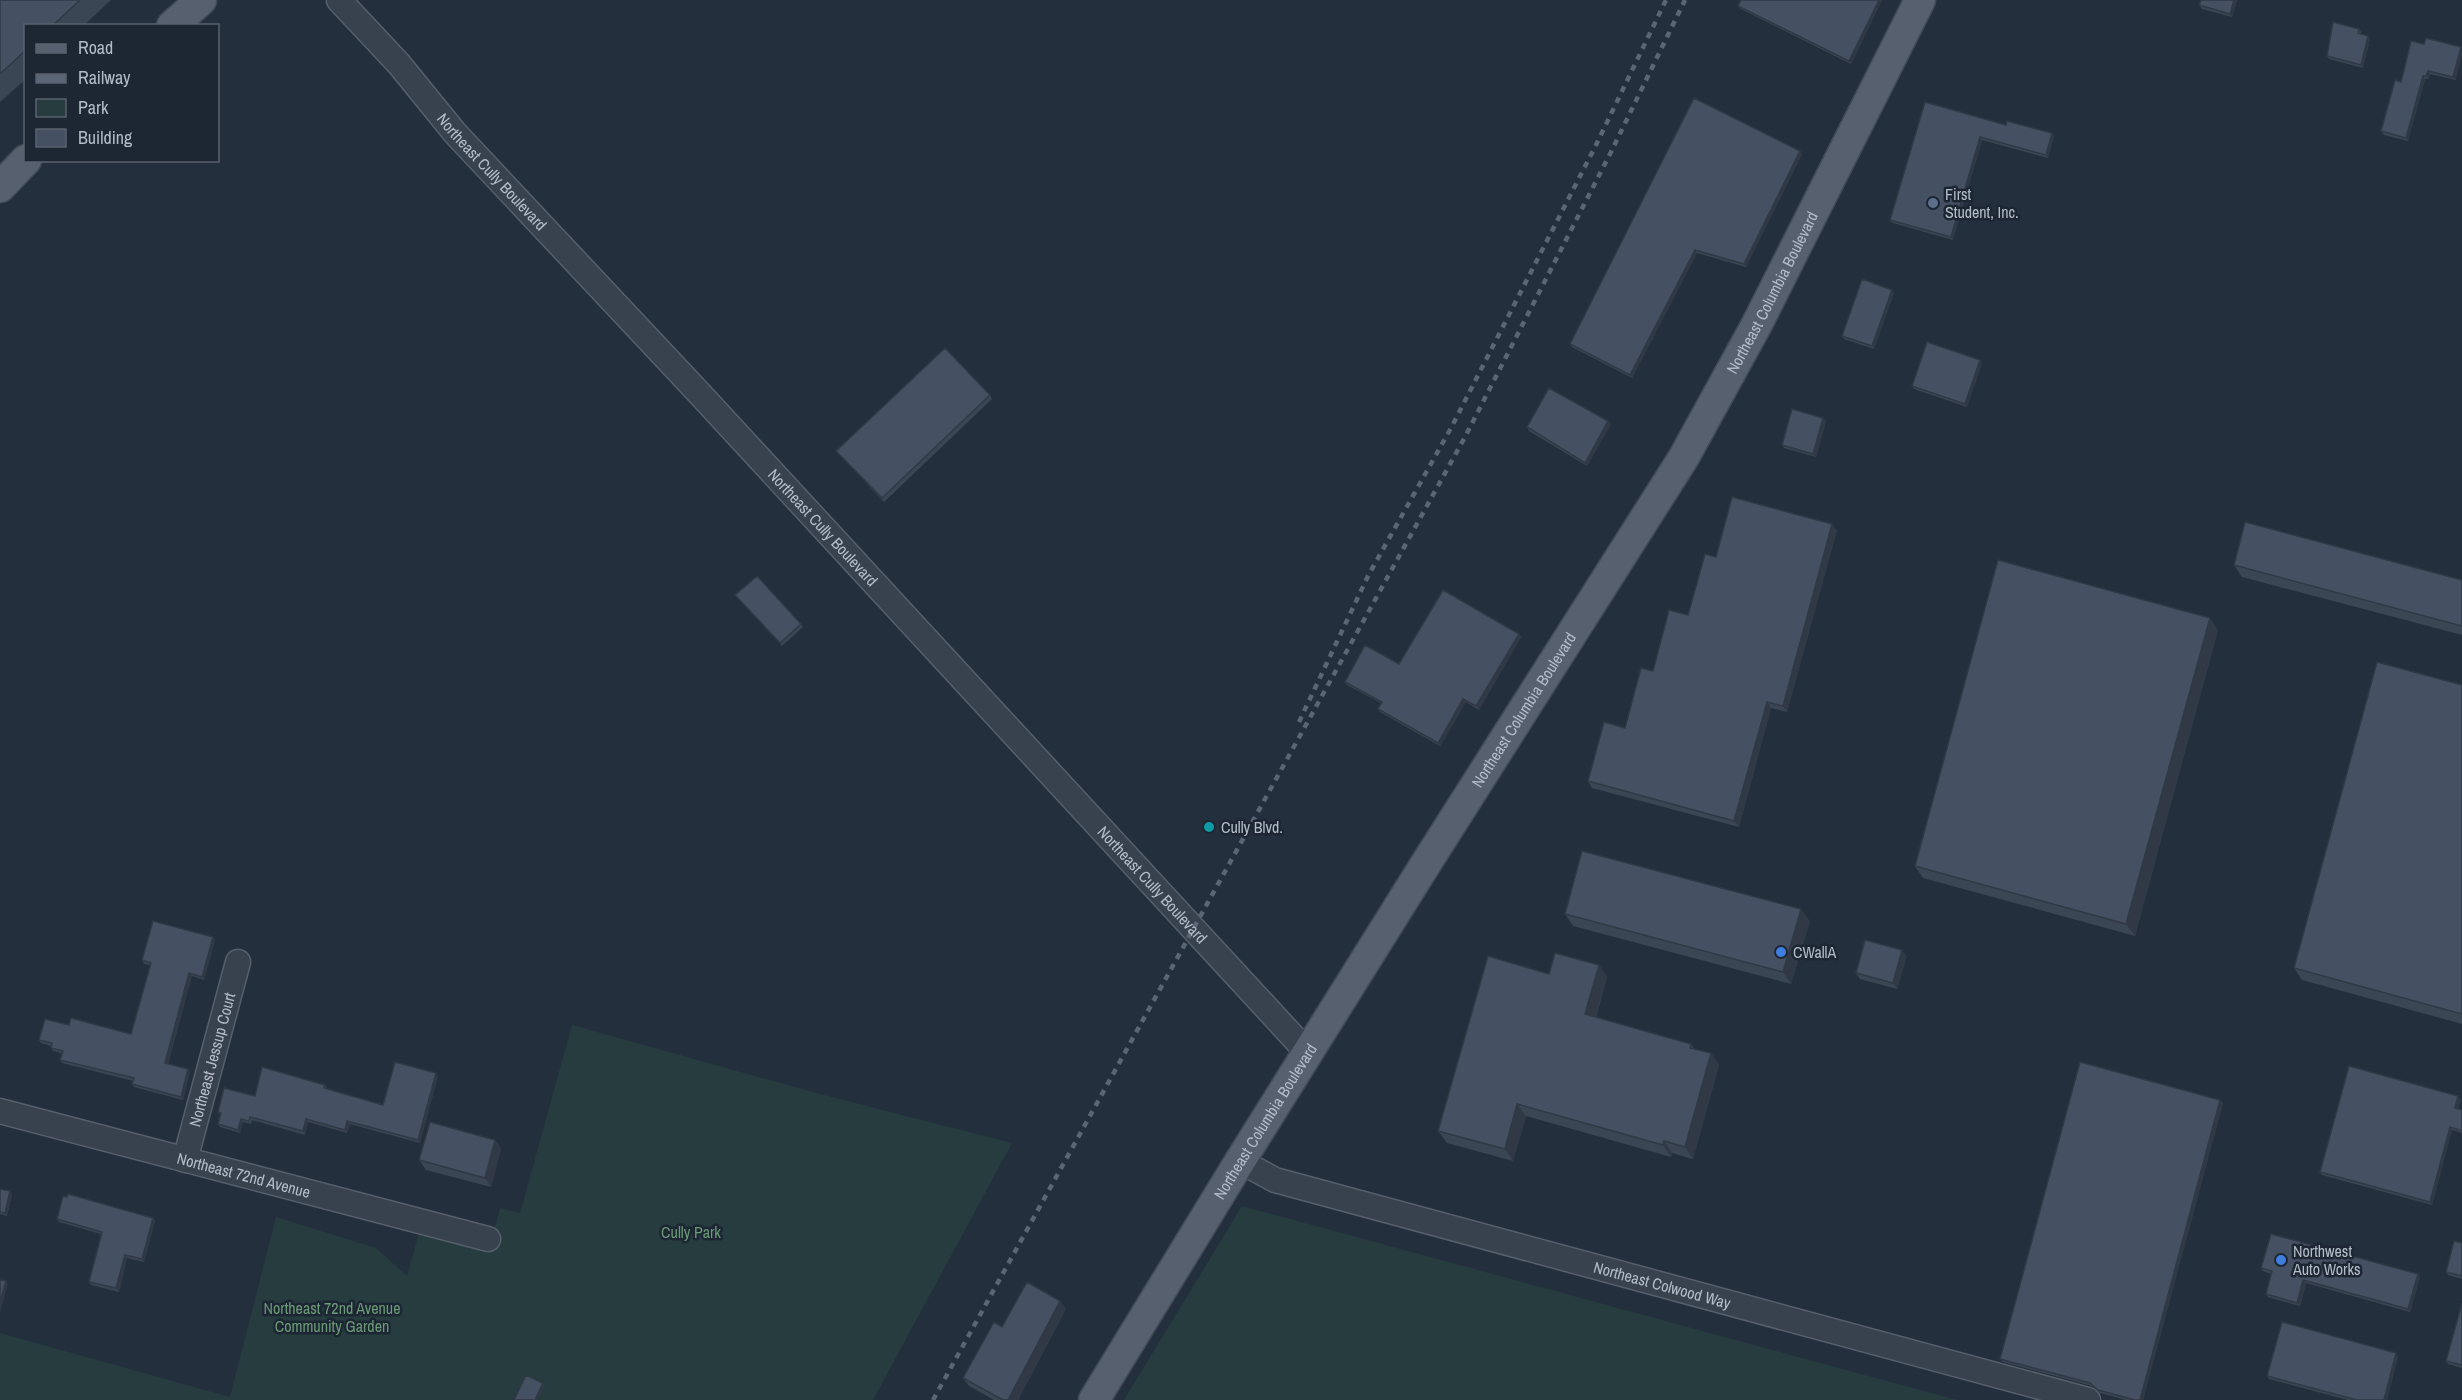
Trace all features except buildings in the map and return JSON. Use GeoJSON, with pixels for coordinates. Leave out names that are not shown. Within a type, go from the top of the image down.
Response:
{"type":"FeatureCollection","features":[{"type":"Feature","properties":{"kind":"main road"},"geometry":{"type":"LineString","coordinates":[[174,24],[201,0]]}},
{"type":"Feature","properties":{"kind":"main road","name":"Northeast Columbia Boulevard"},"geometry":{"type":"LineString","coordinates":[[1094,1400],[1425,865],[1701,429],[1757,324],[1920,0]]}},
{"type":"Feature","properties":{"kind":"main road"},"geometry":{"type":"LineString","coordinates":[[0,187],[24,162]]}},
{"type":"Feature","properties":{"kind":"street","name":"Northeast Cully Boulevard"},"geometry":{"type":"LineString","coordinates":[[339,0],[399,64],[455,133],[700,394],[1309,1054]]}},
{"type":"Feature","properties":{"kind":"street","name":"Northeast Jessup Court"},"geometry":{"type":"LineString","coordinates":[[185,1160],[238,962]]}},
{"type":"Feature","properties":{"kind":"street","name":"Northeast 72nd Avenue"},"geometry":{"type":"LineString","coordinates":[[0,1111],[488,1239]]}},
{"type":"Feature","properties":{"kind":"street","name":"Northeast Colwood Way"},"geometry":{"type":"LineString","coordinates":[[1240,1161],[1275,1180],[2088,1400]]}},
{"type":"Feature","properties":{"kind":"green space","name":"Cully Park"},"geometry":{"type":"Polygon","coordinates":[[[572,1025],[820,1094],[1012,1143],[873,1400],[0,1400],[0,1333],[230,1397],[276,1217],[376,1248],[407,1276],[419,1233],[488,1253],[500,1208],[520,1213],[572,1025]]]}},
{"type":"Feature","properties":{"kind":"green space"},"geometry":{"type":"Polygon","coordinates":[[[1242,1206],[1957,1400],[1124,1400],[1242,1206]]]}},
{"type":"Feature","properties":{"kind":"railway"},"geometry":{"type":"LineString","coordinates":[[1299,722],[1368,576],[1451,428],[1596,145],[1666,0]]}},
{"type":"Feature","properties":{"kind":"railway"},"geometry":{"type":"LineString","coordinates":[[933,1400],[1465,437],[1611,152],[1685,0]]}},
{"type":"Feature","properties":{"kind":"place","name":"First Student, Inc."},"geometry":{"type":"Point","coordinates":[1933,203]}},
{"type":"Feature","properties":{"kind":"place","name":"Cully Blvd."},"geometry":{"type":"Point","coordinates":[1209,827]}},
{"type":"Feature","properties":{"kind":"place","name":"CWallA"},"geometry":{"type":"Point","coordinates":[1781,952]}},
{"type":"Feature","properties":{"kind":"place","name":"Northwest Auto Works"},"geometry":{"type":"Point","coordinates":[2281,1260]}},
{"type":"Feature","properties":{"kind":"park label","name":"Northeast 72nd Avenue Community Garden"},"geometry":{"type":"Point","coordinates":[332,1317]}}]}
